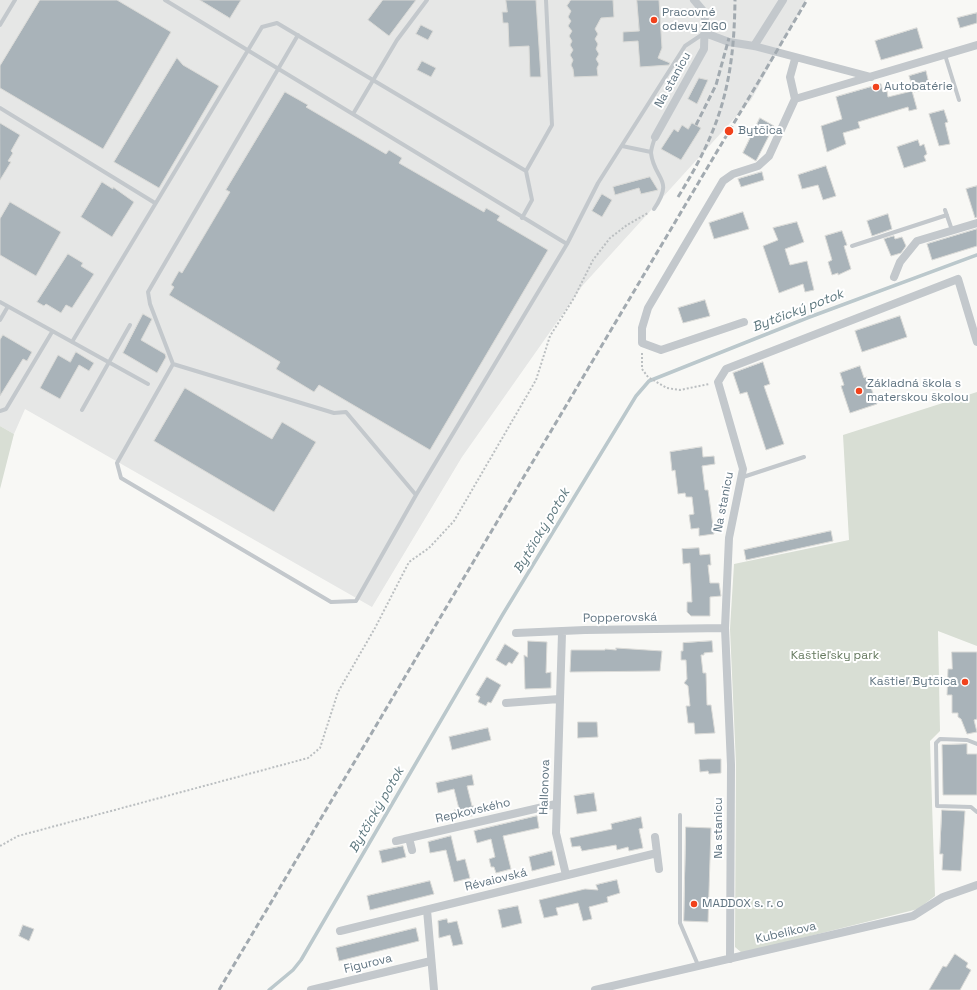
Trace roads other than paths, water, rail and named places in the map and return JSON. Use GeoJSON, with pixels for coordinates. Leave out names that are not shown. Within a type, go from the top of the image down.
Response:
{"type":"FeatureCollection","features":[{"type":"Feature","properties":{"kind":"street","name":"Na stanicu"},"geometry":{"type":"LineString","coordinates":[[655,137],[704,49],[705,13],[694,0]]}},
{"type":"Feature","properties":{"kind":"street"},"geometry":{"type":"LineString","coordinates":[[754,46],[783,0]]}},
{"type":"Feature","properties":{"kind":"street"},"geometry":{"type":"LineString","coordinates":[[705,33],[729,42],[754,46],[872,77]]}},
{"type":"Feature","properties":{"kind":"street"},"geometry":{"type":"LineString","coordinates":[[795,99],[977,45]]}},
{"type":"Feature","properties":{"kind":"street"},"geometry":{"type":"LineString","coordinates":[[744,322],[661,350],[642,344],[642,328],[648,308],[723,181],[732,174],[758,166],[769,156],[795,99],[790,77],[795,58]]}},
{"type":"Feature","properties":{"kind":"street"},"geometry":{"type":"LineString","coordinates":[[894,277],[900,262],[917,241],[977,223]]}},
{"type":"Feature","properties":{"kind":"street","name":"Na stanicu"},"geometry":{"type":"LineString","coordinates":[[730,959],[731,765],[726,628],[729,538],[742,468],[718,382],[726,369],[958,279],[977,342]]}},
{"type":"Feature","properties":{"kind":"street","name":"Popperovská"},"geometry":{"type":"LineString","coordinates":[[516,634],[585,630],[726,628]]}},
{"type":"Feature","properties":{"kind":"street","name":"Hallonova"},"geometry":{"type":"LineString","coordinates":[[562,632],[556,833],[566,875]]}},
{"type":"Feature","properties":{"kind":"street"},"geometry":{"type":"LineString","coordinates":[[506,703],[559,699]]}},
{"type":"Feature","properties":{"kind":"street","name":"Repkovského"},"geometry":{"type":"LineString","coordinates":[[396,841],[556,804]]}},
{"type":"Feature","properties":{"kind":"street"},"geometry":{"type":"LineString","coordinates":[[655,836],[659,869]]}},
{"type":"Feature","properties":{"kind":"street"},"geometry":{"type":"LineString","coordinates":[[409,838],[412,850]]}},
{"type":"Feature","properties":{"kind":"street","name":"Révaiovská"},"geometry":{"type":"LineString","coordinates":[[340,931],[657,853]]}},
{"type":"Feature","properties":{"kind":"street","name":"Kubelíkova"},"geometry":{"type":"LineString","coordinates":[[595,990],[913,916],[942,897],[977,885]]}},
{"type":"Feature","properties":{"kind":"street"},"geometry":{"type":"LineString","coordinates":[[427,910],[434,990]]}},
{"type":"Feature","properties":{"kind":"street","name":"Figurova"},"geometry":{"type":"LineString","coordinates":[[311,990],[431,961]]}},
{"type":"Feature","properties":{"kind":"lane"},"geometry":{"type":"LineString","coordinates":[[0,24],[15,0]]}},
{"type":"Feature","properties":{"kind":"lane"},"geometry":{"type":"LineString","coordinates":[[165,0],[567,244]]}},
{"type":"Feature","properties":{"kind":"lane"},"geometry":{"type":"LineString","coordinates":[[353,114],[397,40],[427,0]]}},
{"type":"Feature","properties":{"kind":"lane"},"geometry":{"type":"LineString","coordinates":[[522,218],[532,200],[526,171],[552,125],[546,0]]}},
{"type":"Feature","properties":{"kind":"lane"},"geometry":{"type":"LineString","coordinates":[[72,342],[247,49],[262,27],[277,23],[526,171]]}},
{"type":"Feature","properties":{"kind":"lane"},"geometry":{"type":"LineString","coordinates":[[298,35],[148,292],[173,364],[117,463],[121,478],[330,602],[356,601],[416,495],[567,244],[598,183],[685,46],[705,33]]}},
{"type":"Feature","properties":{"kind":"lane"},"geometry":{"type":"LineString","coordinates":[[945,55],[959,100]]}},
{"type":"Feature","properties":{"kind":"lane"},"geometry":{"type":"LineString","coordinates":[[0,108],[155,203]]}},
{"type":"Feature","properties":{"kind":"lane"},"geometry":{"type":"LineString","coordinates":[[654,209],[663,196],[664,184],[651,152],[655,137]]}},
{"type":"Feature","properties":{"kind":"lane"},"geometry":{"type":"LineString","coordinates":[[622,146],[651,152]]}},
{"type":"Feature","properties":{"kind":"lane"},"geometry":{"type":"LineString","coordinates":[[945,210],[952,231]]}},
{"type":"Feature","properties":{"kind":"lane"},"geometry":{"type":"LineString","coordinates":[[852,246],[947,215]]}},
{"type":"Feature","properties":{"kind":"lane"},"geometry":{"type":"LineString","coordinates":[[0,302],[7,308],[148,384]]}},
{"type":"Feature","properties":{"kind":"lane"},"geometry":{"type":"LineString","coordinates":[[0,320],[7,308]]}},
{"type":"Feature","properties":{"kind":"lane"},"geometry":{"type":"LineString","coordinates":[[82,410],[130,325]]}},
{"type":"Feature","properties":{"kind":"lane"},"geometry":{"type":"LineString","coordinates":[[0,411],[6,409],[52,332]]}},
{"type":"Feature","properties":{"kind":"lane"},"geometry":{"type":"LineString","coordinates":[[173,364],[334,413],[346,412],[416,495]]}},
{"type":"Feature","properties":{"kind":"lane"},"geometry":{"type":"LineString","coordinates":[[740,478],[804,457]]}},
{"type":"Feature","properties":{"kind":"lane"},"geometry":{"type":"LineString","coordinates":[[977,744],[968,740],[940,739],[936,743],[937,806],[971,807],[977,812]]}},
{"type":"Feature","properties":{"kind":"lane"},"geometry":{"type":"LineString","coordinates":[[680,815],[680,923],[698,965]]}},
{"type":"Feature","properties":{"kind":"waterway","name":"Bytčický potok"},"geometry":{"type":"LineString","coordinates":[[269,990],[293,970],[301,960],[503,614],[636,396],[649,381],[807,318],[977,255]]}},
{"type":"Feature","properties":{"kind":"railway"},"geometry":{"type":"LineString","coordinates":[[678,197],[705,149],[715,126],[722,103],[732,56],[735,0]]}},
{"type":"Feature","properties":{"kind":"railway"},"geometry":{"type":"LineString","coordinates":[[219,990],[807,0]]}},
{"type":"Feature","properties":{"kind":"railway"},"geometry":{"type":"LineString","coordinates":[[696,125],[716,85],[729,38]]}},
{"type":"Feature","properties":{"kind":"place","name":"Pracovné odevy ZIGO"},"geometry":{"type":"Point","coordinates":[654,20]}},
{"type":"Feature","properties":{"kind":"place","name":"Autobatérie"},"geometry":{"type":"Point","coordinates":[876,87]}},
{"type":"Feature","properties":{"kind":"place","name":"Bytčica"},"geometry":{"type":"Point","coordinates":[729,131]}},
{"type":"Feature","properties":{"kind":"place","name":"Základná škola s materskou školou"},"geometry":{"type":"Point","coordinates":[859,391]}},
{"type":"Feature","properties":{"kind":"place","name":"Kaštieľ Bytčica"},"geometry":{"type":"Point","coordinates":[965,682]}},
{"type":"Feature","properties":{"kind":"place","name":"MADDOX s. r. o"},"geometry":{"type":"Point","coordinates":[694,904]}},
{"type":"Feature","properties":{"kind":"park label","name":"Kaštieľsky park"},"geometry":{"type":"Point","coordinates":[835,656]}}]}
